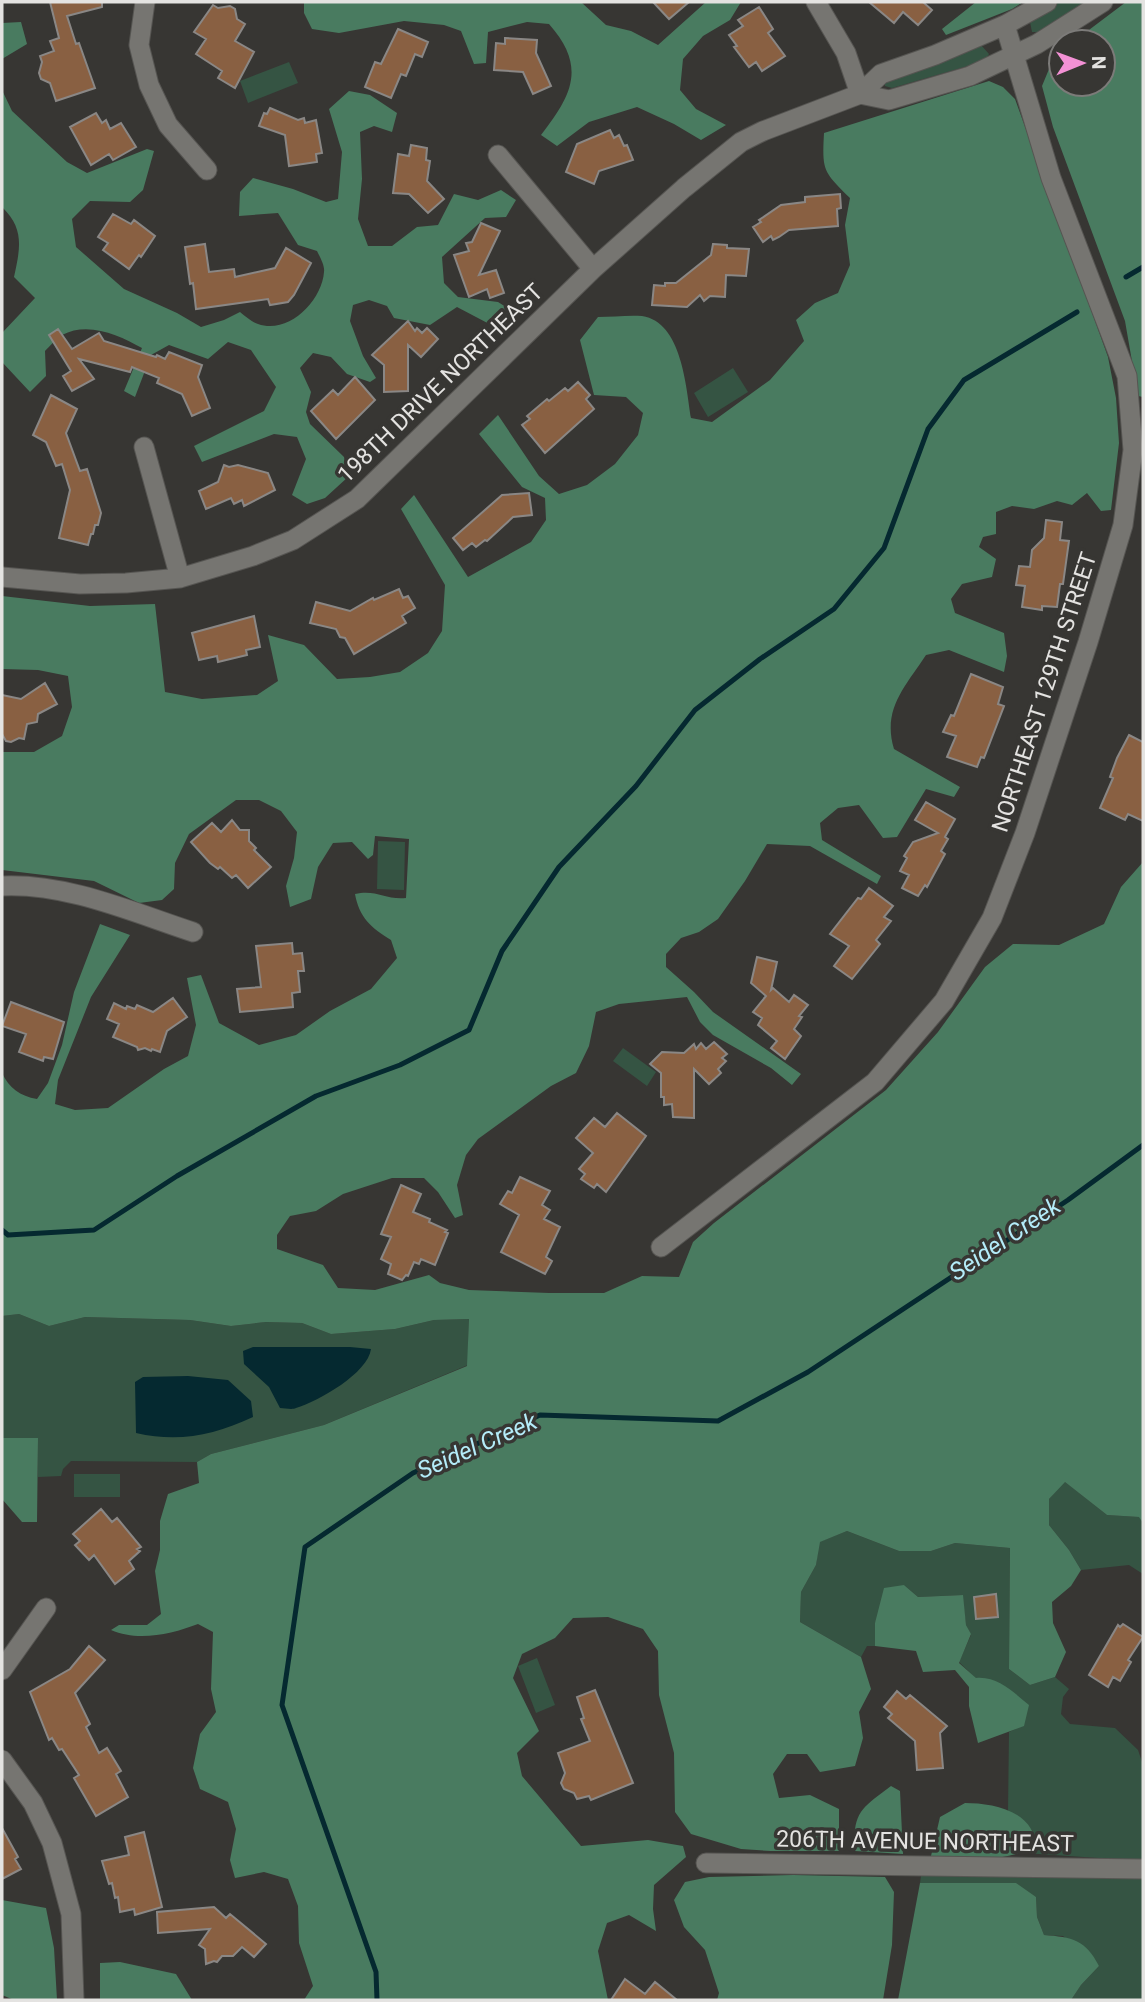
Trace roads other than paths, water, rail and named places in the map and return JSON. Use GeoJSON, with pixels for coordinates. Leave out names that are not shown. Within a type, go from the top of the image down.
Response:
{"type":"FeatureCollection","features":[{"type":"Feature","properties":{"kind":"street"},"geometry":{"type":"LineString","coordinates":[[145,2],[139,45],[149,85],[168,125],[207,170]]}},
{"type":"Feature","properties":{"kind":"street"},"geometry":{"type":"LineString","coordinates":[[816,2],[846,53],[860,94]]}},
{"type":"Feature","properties":{"kind":"street","name":"198TH DRIVE NORTHEAST"},"geometry":{"type":"LineString","coordinates":[[2,577],[80,584],[180,578],[253,556],[293,540],[357,499],[593,269],[684,188],[741,142],[860,94],[881,74],[1005,26],[1047,2]]}},
{"type":"Feature","properties":{"kind":"street","name":"198TH DRIVE NORTHEAST"},"geometry":{"type":"LineString","coordinates":[[860,94],[889,100],[970,76],[1015,56],[1103,2]]}},
{"type":"Feature","properties":{"kind":"street","name":"NORTHEAST 129TH STREET"},"geometry":{"type":"LineString","coordinates":[[661,1247],[875,1082],[944,1001],[992,918],[1025,832],[1092,630],[1123,525],[1133,450],[1127,376],[1051,178],[1005,26]]}},
{"type":"Feature","properties":{"kind":"street"},"geometry":{"type":"LineString","coordinates":[[498,155],[593,269]]}},
{"type":"Feature","properties":{"kind":"street"},"geometry":{"type":"LineString","coordinates":[[144,447],[180,578]]}},
{"type":"Feature","properties":{"kind":"street"},"geometry":{"type":"LineString","coordinates":[[2,886],[22,885],[94,899],[193,932]]}},
{"type":"Feature","properties":{"kind":"street"},"geometry":{"type":"LineString","coordinates":[[2,1670],[46,1608]]}},
{"type":"Feature","properties":{"kind":"street"},"geometry":{"type":"LineString","coordinates":[[2,1759],[33,1803],[52,1843],[71,1914],[74,2000]]}},
{"type":"Feature","properties":{"kind":"street","name":"206TH AVENUE NORTHEAST"},"geometry":{"type":"LineString","coordinates":[[706,1863],[1143,1869]]}},
{"type":"Feature","properties":{"kind":"water"},"geometry":{"type":"Polygon","coordinates":[[[253,1347],[371,1349],[361,1367],[341,1385],[317,1399],[290,1409],[280,1408],[269,1387],[244,1364],[243,1351],[253,1347]]]}},
{"type":"Feature","properties":{"kind":"water"},"geometry":{"type":"Polygon","coordinates":[[[188,1376],[228,1380],[251,1401],[253,1417],[196,1436],[167,1437],[136,1433],[135,1382],[143,1377],[188,1376]]]}},
{"type":"Feature","properties":{"kind":"waterway"},"geometry":{"type":"LineString","coordinates":[[1126,277],[1143,267]]}},
{"type":"Feature","properties":{"kind":"waterway"},"geometry":{"type":"LineString","coordinates":[[2,1230],[8,1235],[94,1230],[177,1176],[316,1096],[400,1065],[469,1030],[502,951],[559,867],[636,786],[695,710],[760,659],[834,609],[884,548],[928,429],[964,380],[1077,312]]}},
{"type":"Feature","properties":{"kind":"waterway","name":"Seidel Creek"},"geometry":{"type":"LineString","coordinates":[[377,2000],[376,1972],[282,1705],[305,1547],[413,1473],[540,1415],[718,1421],[808,1372],[1068,1200],[1143,1145]]}}]}
